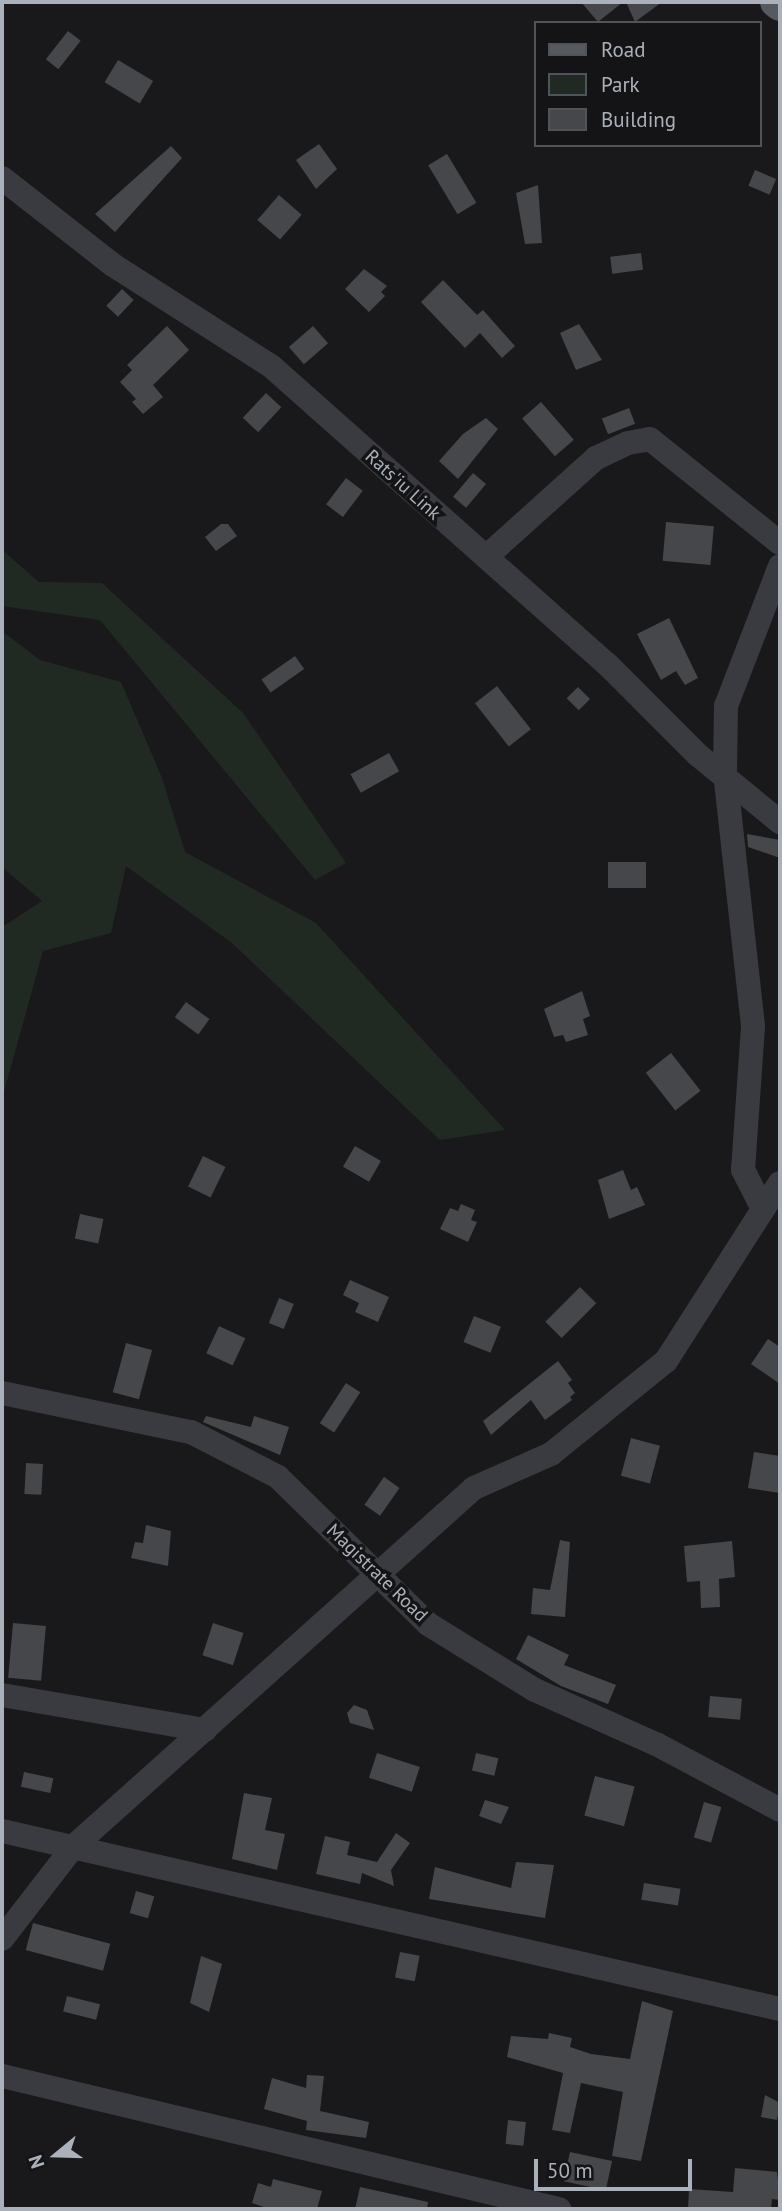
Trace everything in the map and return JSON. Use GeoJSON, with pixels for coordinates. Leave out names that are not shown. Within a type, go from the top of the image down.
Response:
{"type":"FeatureCollection","features":[{"type":"Feature","properties":{"kind":"street","name":"Rats'iu Link"},"geometry":{"type":"LineString","coordinates":[[2,178],[113,265],[271,366],[607,664],[698,755],[725,774],[780,822]]}},
{"type":"Feature","properties":{"kind":"street"},"geometry":{"type":"LineString","coordinates":[[486,557],[596,458],[628,443],[650,439],[780,543]]}},
{"type":"Feature","properties":{"kind":"street"},"geometry":{"type":"LineString","coordinates":[[763,1209],[743,1170],[752,1026],[725,774],[726,706],[780,566]]}},
{"type":"Feature","properties":{"kind":"street"},"geometry":{"type":"LineString","coordinates":[[2,1939],[73,1847],[474,1488],[551,1454],[666,1361],[780,1183]]}},
{"type":"Feature","properties":{"kind":"street","name":"Magistrate Road"},"geometry":{"type":"LineString","coordinates":[[2,1394],[191,1432],[278,1477],[428,1623],[535,1690],[658,1745],[780,1810]]}},
{"type":"Feature","properties":{"kind":"street"},"geometry":{"type":"LineString","coordinates":[[2,1695],[205,1730]]}},
{"type":"Feature","properties":{"kind":"street"},"geometry":{"type":"LineString","coordinates":[[2,1830],[780,2009]]}},
{"type":"Feature","properties":{"kind":"street"},"geometry":{"type":"LineString","coordinates":[[2,2076],[559,2209]]}},
{"type":"Feature","properties":{"kind":"green space"},"geometry":{"type":"Polygon","coordinates":[[[2,550],[39,582],[102,583],[243,713],[346,863],[315,880],[100,620],[2,606],[2,550]]]}},
{"type":"Feature","properties":{"kind":"green space"},"geometry":{"type":"Polygon","coordinates":[[[2,631],[40,660],[121,682],[162,778],[185,852],[316,923],[505,1130],[440,1140],[232,943],[126,866],[111,933],[43,951],[2,1099],[2,927],[42,901],[2,867],[2,631]]]}},
{"type":"Feature","properties":{"kind":"building"},"geometry":{"type":"Polygon","coordinates":[[[581,2],[623,2],[599,21],[581,2]]]}},
{"type":"Feature","properties":{"kind":"building"},"geometry":{"type":"Polygon","coordinates":[[[626,2],[662,2],[636,21],[626,2]]]}},
{"type":"Feature","properties":{"kind":"building"},"geometry":{"type":"Polygon","coordinates":[[[68,31],[81,41],[58,69],[46,59],[68,31]]]}},
{"type":"Feature","properties":{"kind":"building"},"geometry":{"type":"Polygon","coordinates":[[[118,60],[153,81],[140,103],[105,82],[118,60]]]}},
{"type":"Feature","properties":{"kind":"building"},"geometry":{"type":"Polygon","coordinates":[[[319,144],[337,169],[316,189],[296,160],[319,144]]]}},
{"type":"Feature","properties":{"kind":"building"},"geometry":{"type":"Polygon","coordinates":[[[171,146],[182,158],[115,232],[95,214],[171,146]]]}},
{"type":"Feature","properties":{"kind":"building"},"geometry":{"type":"Polygon","coordinates":[[[447,154],[476,203],[457,214],[428,165],[447,154]]]}},
{"type":"Feature","properties":{"kind":"building"},"geometry":{"type":"Polygon","coordinates":[[[755,170],[776,179],[770,195],[748,186],[755,170]]]}},
{"type":"Feature","properties":{"kind":"building"},"geometry":{"type":"Polygon","coordinates":[[[538,185],[542,243],[525,244],[516,193],[538,185]]]}},
{"type":"Feature","properties":{"kind":"building"},"geometry":{"type":"Polygon","coordinates":[[[279,195],[302,215],[280,240],[257,220],[279,195]]]}},
{"type":"Feature","properties":{"kind":"building"},"geometry":{"type":"Polygon","coordinates":[[[641,253],[643,270],[612,274],[610,257],[641,253]]]}},
{"type":"Feature","properties":{"kind":"building"},"geometry":{"type":"Polygon","coordinates":[[[364,269],[387,286],[381,292],[385,296],[369,312],[345,289],[364,269]]]}},
{"type":"Feature","properties":{"kind":"building"},"geometry":{"type":"Polygon","coordinates":[[[443,280],[477,315],[483,310],[515,346],[502,358],[480,333],[465,348],[421,302],[443,280]]]}},
{"type":"Feature","properties":{"kind":"building"},"geometry":{"type":"Polygon","coordinates":[[[122,289],[134,300],[118,317],[106,306],[122,289]]]}},
{"type":"Feature","properties":{"kind":"building"},"geometry":{"type":"Polygon","coordinates":[[[579,324],[602,360],[576,370],[560,333],[579,324]]]}},
{"type":"Feature","properties":{"kind":"building"},"geometry":{"type":"Polygon","coordinates":[[[167,326],[189,350],[153,385],[163,397],[143,414],[132,402],[136,399],[120,382],[132,370],[127,365],[167,326]]]}},
{"type":"Feature","properties":{"kind":"building"},"geometry":{"type":"Polygon","coordinates":[[[313,326],[328,343],[304,364],[289,347],[313,326]]]}},
{"type":"Feature","properties":{"kind":"building"},"geometry":{"type":"Polygon","coordinates":[[[266,393],[281,407],[258,432],[243,418],[266,393]]]}},
{"type":"Feature","properties":{"kind":"building"},"geometry":{"type":"Polygon","coordinates":[[[541,402],[574,440],[555,456],[522,418],[541,402]]]}},
{"type":"Feature","properties":{"kind":"building"},"geometry":{"type":"Polygon","coordinates":[[[629,408],[635,424],[608,434],[602,418],[629,408]]]}},
{"type":"Feature","properties":{"kind":"building"},"geometry":{"type":"Polygon","coordinates":[[[486,418],[498,429],[458,479],[439,461],[463,434],[486,418]]]}},
{"type":"Feature","properties":{"kind":"building"},"geometry":{"type":"Polygon","coordinates":[[[473,473],[486,484],[466,508],[453,497],[473,473]]]}},
{"type":"Feature","properties":{"kind":"building"},"geometry":{"type":"Polygon","coordinates":[[[346,478],[363,491],[343,517],[326,504],[346,478]]]}},
{"type":"Feature","properties":{"kind":"building"},"geometry":{"type":"Polygon","coordinates":[[[666,522],[714,526],[710,565],[663,561],[666,522]]]}},
{"type":"Feature","properties":{"kind":"building"},"geometry":{"type":"Polygon","coordinates":[[[221,524],[228,524],[237,536],[216,551],[205,537],[221,524]]]}},
{"type":"Feature","properties":{"kind":"building"},"geometry":{"type":"Polygon","coordinates":[[[669,618],[698,678],[685,685],[676,671],[661,680],[637,634],[669,618]]]}},
{"type":"Feature","properties":{"kind":"building"},"geometry":{"type":"Polygon","coordinates":[[[295,656],[304,669],[271,693],[261,680],[295,656]]]}},
{"type":"Feature","properties":{"kind":"building"},"geometry":{"type":"Polygon","coordinates":[[[497,686],[531,729],[509,747],[475,703],[497,686]]]}},
{"type":"Feature","properties":{"kind":"building"},"geometry":{"type":"Polygon","coordinates":[[[578,687],[590,699],[579,710],[567,698],[578,687]]]}},
{"type":"Feature","properties":{"kind":"building"},"geometry":{"type":"Polygon","coordinates":[[[389,753],[399,771],[361,793],[351,774],[389,753]]]}},
{"type":"Feature","properties":{"kind":"building"},"geometry":{"type":"Polygon","coordinates":[[[747,834],[780,840],[780,858],[748,847],[747,834]]]}},
{"type":"Feature","properties":{"kind":"building"},"geometry":{"type":"Polygon","coordinates":[[[608,862],[646,862],[646,888],[608,888],[608,862]]]}},
{"type":"Feature","properties":{"kind":"building"},"geometry":{"type":"Polygon","coordinates":[[[582,991],[590,1016],[583,1019],[588,1035],[566,1042],[563,1035],[554,1037],[544,1009],[582,991]]]}},
{"type":"Feature","properties":{"kind":"building"},"geometry":{"type":"Polygon","coordinates":[[[186,1002],[209,1019],[198,1034],[175,1017],[186,1002]]]}},
{"type":"Feature","properties":{"kind":"building"},"geometry":{"type":"Polygon","coordinates":[[[671,1053],[701,1091],[675,1111],[646,1073],[671,1053]]]}},
{"type":"Feature","properties":{"kind":"building"},"geometry":{"type":"Polygon","coordinates":[[[355,1146],[381,1161],[369,1182],[343,1167],[355,1146]]]}},
{"type":"Feature","properties":{"kind":"building"},"geometry":{"type":"Polygon","coordinates":[[[203,1156],[225,1167],[211,1198],[188,1187],[203,1156]]]}},
{"type":"Feature","properties":{"kind":"building"},"geometry":{"type":"Polygon","coordinates":[[[623,1170],[631,1190],[637,1187],[645,1205],[609,1219],[598,1180],[623,1170]]]}},
{"type":"Feature","properties":{"kind":"building"},"geometry":{"type":"Polygon","coordinates":[[[461,1204],[475,1210],[471,1220],[477,1222],[468,1242],[440,1229],[450,1208],[458,1211],[461,1204]]]}},
{"type":"Feature","properties":{"kind":"building"},"geometry":{"type":"Polygon","coordinates":[[[80,1214],[103,1219],[98,1243],[75,1238],[80,1214]]]}},
{"type":"Feature","properties":{"kind":"building"},"geometry":{"type":"Polygon","coordinates":[[[350,1280],[389,1297],[378,1322],[355,1312],[359,1303],[343,1295],[350,1280]]]}},
{"type":"Feature","properties":{"kind":"building"},"geometry":{"type":"Polygon","coordinates":[[[580,1287],[596,1303],[562,1338],[545,1322],[580,1287]]]}},
{"type":"Feature","properties":{"kind":"building"},"geometry":{"type":"Polygon","coordinates":[[[279,1298],[294,1304],[284,1329],[269,1323],[279,1298]]]}},
{"type":"Feature","properties":{"kind":"building"},"geometry":{"type":"Polygon","coordinates":[[[474,1316],[501,1327],[490,1353],[464,1342],[474,1316]]]}},
{"type":"Feature","properties":{"kind":"building"},"geometry":{"type":"Polygon","coordinates":[[[219,1326],[245,1338],[233,1365],[206,1353],[219,1326]]]}},
{"type":"Feature","properties":{"kind":"building"},"geometry":{"type":"Polygon","coordinates":[[[768,1339],[780,1347],[780,1384],[751,1364],[768,1339]]]}},
{"type":"Feature","properties":{"kind":"building"},"geometry":{"type":"Polygon","coordinates":[[[126,1343],[152,1350],[139,1399],[113,1392],[126,1343]]]}},
{"type":"Feature","properties":{"kind":"building"},"geometry":{"type":"Polygon","coordinates":[[[558,1361],[572,1380],[568,1383],[575,1393],[570,1397],[572,1400],[545,1420],[531,1400],[491,1435],[483,1421],[558,1361]]]}},
{"type":"Feature","properties":{"kind":"building"},"geometry":{"type":"Polygon","coordinates":[[[346,1383],[360,1392],[334,1433],[320,1423],[346,1383]]]}},
{"type":"Feature","properties":{"kind":"building"},"geometry":{"type":"Polygon","coordinates":[[[206,1416],[251,1427],[254,1416],[289,1427],[280,1455],[203,1422],[206,1416]]]}},
{"type":"Feature","properties":{"kind":"building"},"geometry":{"type":"Polygon","coordinates":[[[631,1438],[660,1446],[650,1483],[621,1476],[631,1438]]]}},
{"type":"Feature","properties":{"kind":"building"},"geometry":{"type":"Polygon","coordinates":[[[754,1452],[780,1456],[780,1493],[748,1488],[754,1452]]]}},
{"type":"Feature","properties":{"kind":"building"},"geometry":{"type":"Polygon","coordinates":[[[26,1463],[43,1464],[41,1495],[24,1494],[26,1463]]]}},
{"type":"Feature","properties":{"kind":"building"},"geometry":{"type":"Polygon","coordinates":[[[384,1477],[400,1488],[380,1516],[364,1505],[384,1477]]]}},
{"type":"Feature","properties":{"kind":"building"},"geometry":{"type":"Polygon","coordinates":[[[146,1525],[171,1531],[168,1566],[131,1558],[135,1542],[143,1543],[146,1525]]]}},
{"type":"Feature","properties":{"kind":"building"},"geometry":{"type":"Polygon","coordinates":[[[560,1540],[570,1542],[565,1617],[531,1614],[533,1588],[550,1590],[560,1540]]]}},
{"type":"Feature","properties":{"kind":"building"},"geometry":{"type":"Polygon","coordinates":[[[732,1541],[735,1577],[719,1579],[720,1607],[701,1608],[700,1581],[687,1582],[684,1546],[732,1541]]]}},
{"type":"Feature","properties":{"kind":"building"},"geometry":{"type":"Polygon","coordinates":[[[13,1623],[46,1626],[41,1681],[8,1678],[13,1623]]]}},
{"type":"Feature","properties":{"kind":"building"},"geometry":{"type":"Polygon","coordinates":[[[213,1623],[243,1633],[233,1665],[202,1655],[213,1623]]]}},
{"type":"Feature","properties":{"kind":"building"},"geometry":{"type":"Polygon","coordinates":[[[528,1635],[569,1655],[564,1665],[616,1685],[608,1704],[561,1686],[516,1659],[528,1635]]]}},
{"type":"Feature","properties":{"kind":"building"},"geometry":{"type":"Polygon","coordinates":[[[710,1696],[742,1699],[740,1720],[708,1717],[710,1696]]]}},
{"type":"Feature","properties":{"kind":"building"},"geometry":{"type":"Polygon","coordinates":[[[354,1705],[367,1710],[374,1730],[350,1723],[347,1713],[354,1705]]]}},
{"type":"Feature","properties":{"kind":"building"},"geometry":{"type":"Polygon","coordinates":[[[377,1753],[420,1767],[412,1792],[369,1778],[377,1753]]]}},
{"type":"Feature","properties":{"kind":"building"},"geometry":{"type":"Polygon","coordinates":[[[476,1753],[498,1758],[494,1776],[472,1771],[476,1753]]]}},
{"type":"Feature","properties":{"kind":"building"},"geometry":{"type":"Polygon","coordinates":[[[24,1772],[53,1778],[50,1793],[21,1787],[24,1772]]]}},
{"type":"Feature","properties":{"kind":"building"},"geometry":{"type":"Polygon","coordinates":[[[595,1776],[635,1787],[624,1826],[584,1816],[595,1776]]]}},
{"type":"Feature","properties":{"kind":"building"},"geometry":{"type":"Polygon","coordinates":[[[244,1793],[272,1798],[265,1830],[285,1834],[277,1870],[232,1859],[244,1793]]]}},
{"type":"Feature","properties":{"kind":"building"},"geometry":{"type":"Polygon","coordinates":[[[485,1800],[509,1807],[501,1824],[479,1816],[485,1800]]]}},
{"type":"Feature","properties":{"kind":"building"},"geometry":{"type":"Polygon","coordinates":[[[704,1802],[721,1807],[711,1843],[694,1838],[704,1802]]]}},
{"type":"Feature","properties":{"kind":"building"},"geometry":{"type":"Polygon","coordinates":[[[396,1833],[410,1843],[391,1870],[394,1886],[362,1873],[360,1884],[316,1874],[325,1836],[350,1842],[347,1855],[377,1862],[396,1833]]]}},
{"type":"Feature","properties":{"kind":"building"},"geometry":{"type":"Polygon","coordinates":[[[516,1862],[554,1865],[545,1918],[429,1899],[435,1867],[511,1888],[516,1862]]]}},
{"type":"Feature","properties":{"kind":"building"},"geometry":{"type":"Polygon","coordinates":[[[644,1883],[681,1889],[678,1906],[641,1900],[644,1883]]]}},
{"type":"Feature","properties":{"kind":"building"},"geometry":{"type":"Polygon","coordinates":[[[136,1891],[154,1896],[148,1918],[130,1913],[136,1891]]]}},
{"type":"Feature","properties":{"kind":"building"},"geometry":{"type":"Polygon","coordinates":[[[33,1923],[110,1944],[103,1971],[26,1950],[33,1923]]]}},
{"type":"Feature","properties":{"kind":"building"},"geometry":{"type":"Polygon","coordinates":[[[400,1952],[420,1956],[415,1981],[395,1978],[400,1952]]]}},
{"type":"Feature","properties":{"kind":"building"},"geometry":{"type":"Polygon","coordinates":[[[201,1956],[222,1964],[209,2012],[190,2003],[201,1956]]]}},
{"type":"Feature","properties":{"kind":"building"},"geometry":{"type":"Polygon","coordinates":[[[67,1996],[100,2004],[96,2020],[63,2012],[67,1996]]]}},
{"type":"Feature","properties":{"kind":"building"},"geometry":{"type":"Polygon","coordinates":[[[642,2001],[673,2011],[641,2161],[612,2156],[623,2092],[581,2083],[570,2133],[552,2130],[563,2073],[507,2057],[511,2036],[548,2039],[549,2033],[572,2038],[570,2047],[591,2054],[630,2059],[642,2001]]]}},
{"type":"Feature","properties":{"kind":"building"},"geometry":{"type":"Polygon","coordinates":[[[307,2075],[324,2076],[320,2111],[369,2122],[366,2138],[306,2130],[307,2121],[264,2109],[272,2078],[306,2088],[307,2075]]]}},
{"type":"Feature","properties":{"kind":"building"},"geometry":{"type":"Polygon","coordinates":[[[765,2095],[780,2103],[777,2120],[761,2117],[765,2095]]]}},
{"type":"Feature","properties":{"kind":"building"},"geometry":{"type":"Polygon","coordinates":[[[508,2120],[526,2122],[523,2146],[505,2144],[508,2120]]]}},
{"type":"Feature","properties":{"kind":"building"},"geometry":{"type":"Polygon","coordinates":[[[570,2152],[612,2161],[606,2190],[564,2181],[570,2152]]]}},
{"type":"Feature","properties":{"kind":"building"},"geometry":{"type":"Polygon","coordinates":[[[735,2168],[777,2172],[780,2200],[772,2199],[771,2209],[688,2209],[689,2189],[733,2192],[735,2168]]]}},
{"type":"Feature","properties":{"kind":"building"},"geometry":{"type":"Polygon","coordinates":[[[273,2179],[322,2191],[317,2209],[270,2209],[252,2203],[258,2183],[271,2187],[273,2179]]]}},
{"type":"Feature","properties":{"kind":"building"},"geometry":{"type":"Polygon","coordinates":[[[360,2187],[428,2202],[427,2209],[355,2209],[360,2187]]]}}]}
